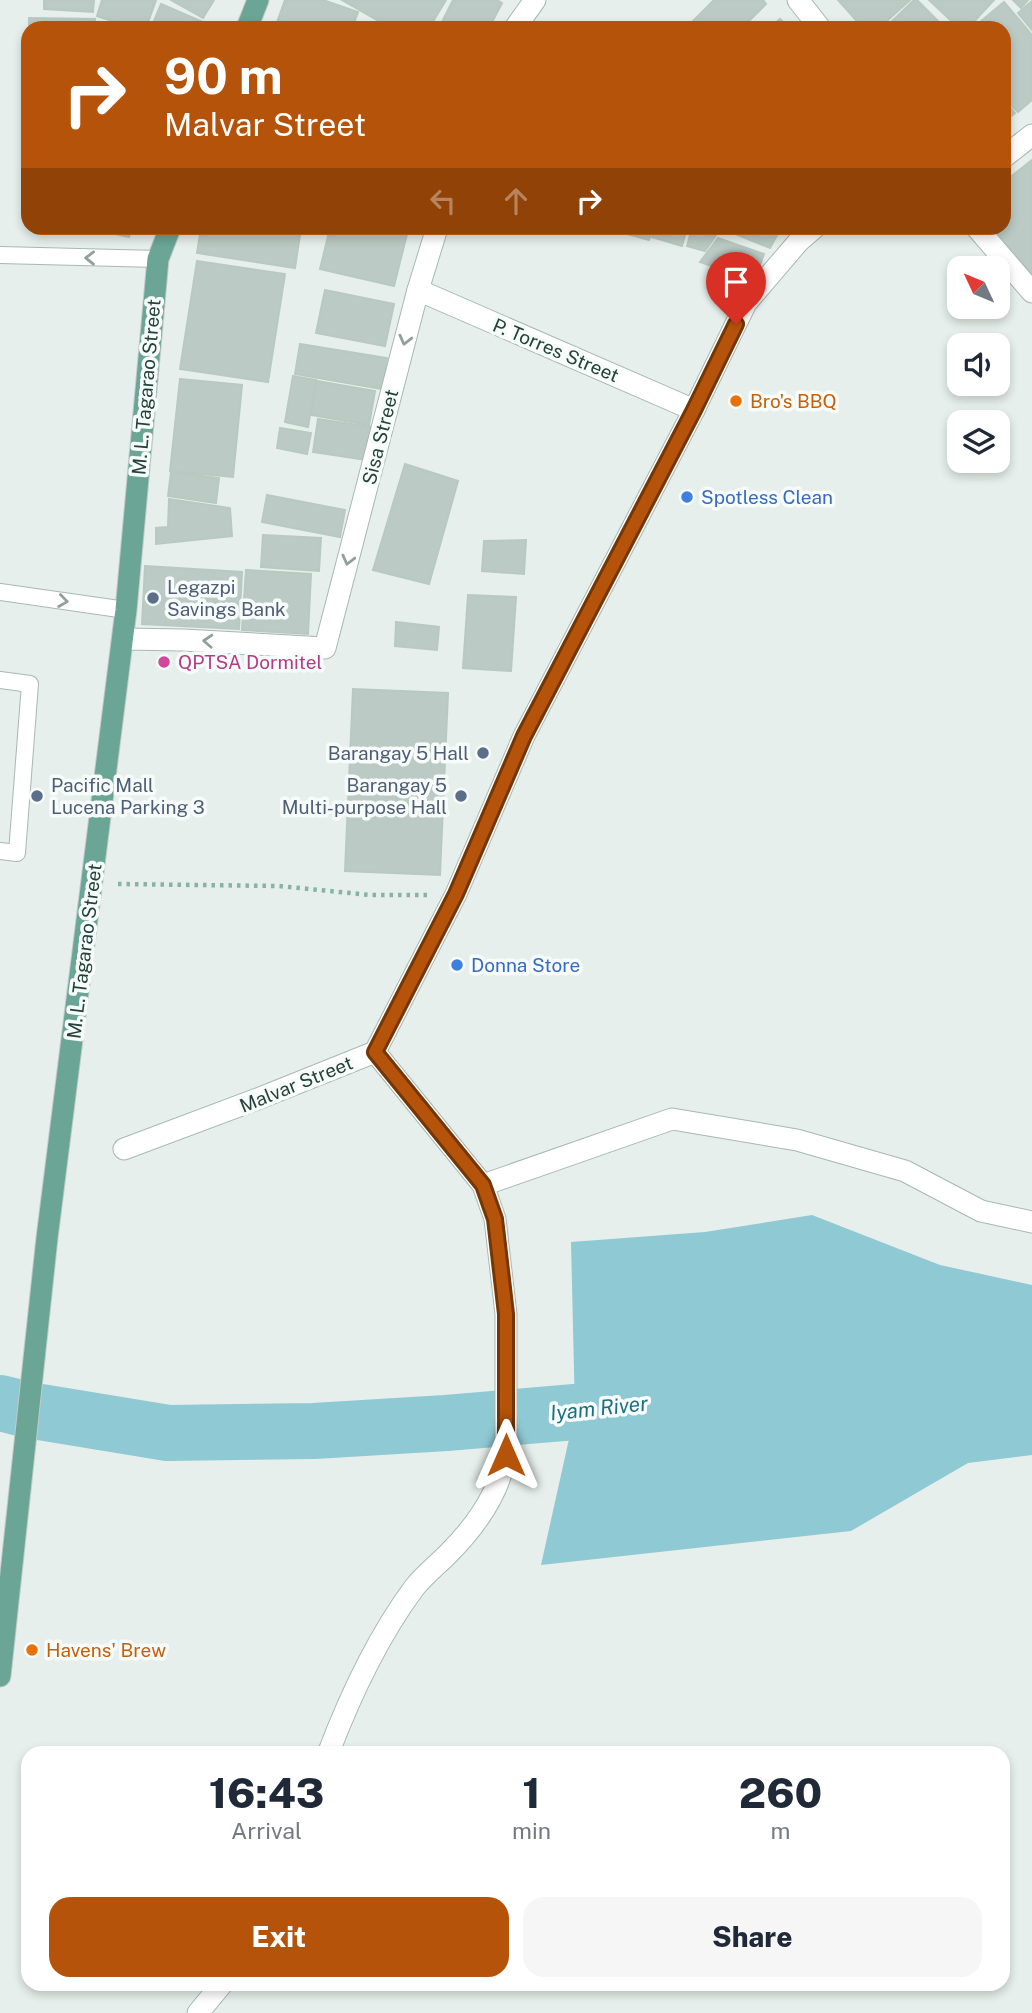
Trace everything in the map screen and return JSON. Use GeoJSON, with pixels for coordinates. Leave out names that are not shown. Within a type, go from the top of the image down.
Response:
{"type":"FeatureCollection","features":[{"type":"Feature","properties":{"kind":"main road"},"geometry":{"type":"LineString","coordinates":[[250,21],[258,0]]}},
{"type":"Feature","properties":{"kind":"main road","name":"M. L. Tagarao Street"},"geometry":{"type":"LineString","coordinates":[[0,1676],[36,1339],[123,639],[158,260],[167,235]]}},
{"type":"Feature","properties":{"kind":"street"},"geometry":{"type":"LineString","coordinates":[[520,21],[535,0]]}},
{"type":"Feature","properties":{"kind":"street"},"geometry":{"type":"LineString","coordinates":[[798,0],[814,21]]}},
{"type":"Feature","properties":{"kind":"street"},"geometry":{"type":"LineString","coordinates":[[1011,152],[1032,135]]}},
{"type":"Feature","properties":{"kind":"street","name":"Sisa Street"},"geometry":{"type":"LineString","coordinates":[[123,639],[325,648],[418,290],[435,235]]}},
{"type":"Feature","properties":{"kind":"street","name":"Malvar Street"},"geometry":{"type":"LineString","coordinates":[[124,1149],[375,1052],[456,894],[524,736],[694,410],[746,303],[806,235]]}},
{"type":"Feature","properties":{"kind":"street"},"geometry":{"type":"LineString","coordinates":[[983,235],[1032,292]]}},
{"type":"Feature","properties":{"kind":"street","name":"P. Torres Street"},"geometry":{"type":"LineString","coordinates":[[418,290],[694,410]]}},
{"type":"Feature","properties":{"kind":"street"},"geometry":{"type":"LineString","coordinates":[[331,1746],[382,1637],[416,1586],[482,1516],[495,1492],[506,1455],[506,1314],[495,1219],[483,1185],[375,1052]]}},
{"type":"Feature","properties":{"kind":"street"},"geometry":{"type":"LineString","coordinates":[[483,1185],[672,1119],[797,1140],[905,1171],[981,1211],[1032,1222]]}},
{"type":"Feature","properties":{"kind":"street"},"geometry":{"type":"LineString","coordinates":[[198,2013],[216,1991]]}},
{"type":"Feature","properties":{"kind":"lane"},"geometry":{"type":"LineString","coordinates":[[0,256],[158,260]]}},
{"type":"Feature","properties":{"kind":"lane"},"geometry":{"type":"LineString","coordinates":[[0,592],[126,610]]}},
{"type":"Feature","properties":{"kind":"lane"},"geometry":{"type":"LineString","coordinates":[[0,680],[30,684],[17,853],[0,851]]}},
{"type":"Feature","properties":{"kind":"path"},"geometry":{"type":"LineString","coordinates":[[93,883],[279,886],[370,895],[456,894]]}},
{"type":"Feature","properties":{"kind":"water"},"geometry":{"type":"Polygon","coordinates":[[[812,1215],[940,1265],[1032,1285],[1032,1455],[968,1463],[851,1531],[541,1565],[575,1412],[571,1242],[705,1232],[812,1215]]]}},
{"type":"Feature","properties":{"kind":"building"},"geometry":{"type":"Polygon","coordinates":[[[44,0],[94,0],[93,12],[44,9],[44,0]]]}},
{"type":"Feature","properties":{"kind":"building"},"geometry":{"type":"Polygon","coordinates":[[[102,0],[156,0],[148,21],[112,21],[97,16],[102,0]]]}},
{"type":"Feature","properties":{"kind":"building"},"geometry":{"type":"Polygon","coordinates":[[[171,0],[214,0],[203,18],[171,0]]]}},
{"type":"Feature","properties":{"kind":"building"},"geometry":{"type":"Polygon","coordinates":[[[285,0],[323,0],[358,12],[355,21],[278,21],[285,0]]]}},
{"type":"Feature","properties":{"kind":"building"},"geometry":{"type":"Polygon","coordinates":[[[342,0],[446,0],[433,21],[379,21],[342,0]]]}},
{"type":"Feature","properties":{"kind":"building"},"geometry":{"type":"Polygon","coordinates":[[[453,0],[497,0],[502,3],[493,21],[442,21],[453,0]]]}},
{"type":"Feature","properties":{"kind":"building"},"geometry":{"type":"Polygon","coordinates":[[[714,0],[763,0],[766,4],[749,21],[693,21],[714,0]]]}},
{"type":"Feature","properties":{"kind":"building"},"geometry":{"type":"Polygon","coordinates":[[[838,0],[910,0],[887,21],[857,21],[838,0]]]}},
{"type":"Feature","properties":{"kind":"building"},"geometry":{"type":"Polygon","coordinates":[[[917,0],[938,21],[892,21],[917,0]]]}},
{"type":"Feature","properties":{"kind":"building"},"geometry":{"type":"Polygon","coordinates":[[[929,0],[994,0],[974,21],[952,21],[929,0]]]}},
{"type":"Feature","properties":{"kind":"building"},"geometry":{"type":"Polygon","coordinates":[[[1013,0],[1028,0],[1021,8],[1013,0]]]}},
{"type":"Feature","properties":{"kind":"building"},"geometry":{"type":"Polygon","coordinates":[[[1032,1],[1032,30],[1018,13],[1032,1]]]}},
{"type":"Feature","properties":{"kind":"building"},"geometry":{"type":"Polygon","coordinates":[[[1004,2],[1032,35],[1032,100],[1018,112],[1011,104],[1011,21],[981,21],[1004,2]]]}},
{"type":"Feature","properties":{"kind":"building"},"geometry":{"type":"Polygon","coordinates":[[[161,4],[201,21],[154,21],[161,4]]]}},
{"type":"Feature","properties":{"kind":"building"},"geometry":{"type":"Polygon","coordinates":[[[29,18],[95,19],[95,21],[29,21],[29,18]]]}},
{"type":"Feature","properties":{"kind":"building"},"geometry":{"type":"Polygon","coordinates":[[[1032,160],[1032,276],[1000,235],[1011,235],[1011,176],[1032,160]]]}},
{"type":"Feature","properties":{"kind":"building"},"geometry":{"type":"Polygon","coordinates":[[[200,235],[300,235],[295,268],[197,253],[200,235]]]}},
{"type":"Feature","properties":{"kind":"building"},"geometry":{"type":"Polygon","coordinates":[[[328,235],[407,235],[394,286],[320,269],[328,235]]]}},
{"type":"Feature","properties":{"kind":"building"},"geometry":{"type":"Polygon","coordinates":[[[631,235],[651,235],[649,240],[631,235]]]}},
{"type":"Feature","properties":{"kind":"building"},"geometry":{"type":"Polygon","coordinates":[[[653,235],[685,235],[682,246],[652,237],[653,235]]]}},
{"type":"Feature","properties":{"kind":"building"},"geometry":{"type":"Polygon","coordinates":[[[690,235],[716,235],[705,251],[687,246],[690,235]]]}},
{"type":"Feature","properties":{"kind":"building"},"geometry":{"type":"Polygon","coordinates":[[[738,235],[777,235],[770,248],[738,235]]]}},
{"type":"Feature","properties":{"kind":"building"},"geometry":{"type":"Polygon","coordinates":[[[718,238],[764,254],[754,281],[700,262],[718,238]]]}},
{"type":"Feature","properties":{"kind":"building"},"geometry":{"type":"Polygon","coordinates":[[[197,261],[285,274],[268,382],[180,369],[197,261]]]}},
{"type":"Feature","properties":{"kind":"building"},"geometry":{"type":"Polygon","coordinates":[[[325,290],[394,304],[385,346],[316,333],[325,290]]]}},
{"type":"Feature","properties":{"kind":"building"},"geometry":{"type":"Polygon","coordinates":[[[300,344],[387,358],[382,389],[295,374],[300,344]]]}},
{"type":"Feature","properties":{"kind":"building"},"geometry":{"type":"Polygon","coordinates":[[[293,376],[316,380],[308,427],[285,422],[293,376]]]}},
{"type":"Feature","properties":{"kind":"building"},"geometry":{"type":"Polygon","coordinates":[[[180,379],[242,385],[233,477],[170,471],[180,379]]]}},
{"type":"Feature","properties":{"kind":"building"},"geometry":{"type":"Polygon","coordinates":[[[317,381],[375,391],[369,425],[311,415],[317,381]]]}},
{"type":"Feature","properties":{"kind":"building"},"geometry":{"type":"Polygon","coordinates":[[[318,419],[372,427],[367,460],[313,452],[318,419]]]}},
{"type":"Feature","properties":{"kind":"building"},"geometry":{"type":"Polygon","coordinates":[[[280,428],[311,433],[307,454],[277,448],[280,428]]]}},
{"type":"Feature","properties":{"kind":"building"},"geometry":{"type":"Polygon","coordinates":[[[405,464],[458,481],[429,584],[373,570],[405,464]]]}},
{"type":"Feature","properties":{"kind":"building"},"geometry":{"type":"Polygon","coordinates":[[[171,472],[219,478],[216,503],[168,496],[171,472]]]}},
{"type":"Feature","properties":{"kind":"building"},"geometry":{"type":"Polygon","coordinates":[[[267,495],[345,510],[340,537],[262,522],[267,495]]]}},
{"type":"Feature","properties":{"kind":"building"},"geometry":{"type":"Polygon","coordinates":[[[169,499],[230,508],[232,536],[156,544],[156,528],[168,527],[169,499]]]}},
{"type":"Feature","properties":{"kind":"building"},"geometry":{"type":"Polygon","coordinates":[[[263,535],[321,538],[319,571],[261,567],[263,535]]]}},
{"type":"Feature","properties":{"kind":"building"},"geometry":{"type":"Polygon","coordinates":[[[526,540],[524,574],[482,571],[484,541],[526,540]]]}},
{"type":"Feature","properties":{"kind":"building"},"geometry":{"type":"Polygon","coordinates":[[[145,566],[242,572],[239,629],[142,624],[145,566]]]}},
{"type":"Feature","properties":{"kind":"building"},"geometry":{"type":"Polygon","coordinates":[[[246,570],[311,574],[308,634],[242,630],[246,570]]]}},
{"type":"Feature","properties":{"kind":"building"},"geometry":{"type":"Polygon","coordinates":[[[468,595],[516,597],[511,671],[463,668],[468,595]]]}},
{"type":"Feature","properties":{"kind":"building"},"geometry":{"type":"Polygon","coordinates":[[[396,622],[439,627],[437,650],[395,646],[396,622]]]}},
{"type":"Feature","properties":{"kind":"building"},"geometry":{"type":"Polygon","coordinates":[[[353,689],[448,693],[440,875],[345,871],[353,689]]]}},
{"type":"Feature","properties":{"kind":"waterway","name":"Iyam River"},"geometry":{"type":"LineString","coordinates":[[0,1403],[168,1433],[314,1431],[446,1423],[575,1412],[652,1402]]}},
{"type":"Feature","properties":{"kind":"place","name":"Bro's BBQ"},"geometry":{"type":"Point","coordinates":[736,401]}},
{"type":"Feature","properties":{"kind":"place","name":"Spotless Clean"},"geometry":{"type":"Point","coordinates":[687,497]}},
{"type":"Feature","properties":{"kind":"place","name":"Legazpi Savings Bank"},"geometry":{"type":"Point","coordinates":[153,598]}},
{"type":"Feature","properties":{"kind":"place","name":"QPTSA Dormitel"},"geometry":{"type":"Point","coordinates":[164,662]}},
{"type":"Feature","properties":{"kind":"place","name":"Barangay 5 Hall"},"geometry":{"type":"Point","coordinates":[483,753]}},
{"type":"Feature","properties":{"kind":"place","name":"Pacific Mall Lucena Parking 3"},"geometry":{"type":"Point","coordinates":[37,796]}},
{"type":"Feature","properties":{"kind":"place","name":"Barangay 5 Multi-purpose Hall"},"geometry":{"type":"Point","coordinates":[461,796]}},
{"type":"Feature","properties":{"kind":"place","name":"Donna Store"},"geometry":{"type":"Point","coordinates":[457,965]}},
{"type":"Feature","properties":{"kind":"place","name":"Havens' Brew"},"geometry":{"type":"Point","coordinates":[32,1650]}},
{"type":"Feature","properties":{"kind":"route"},"geometry":{"type":"LineString","coordinates":[[506,1455],[506,1314],[495,1219],[483,1185],[375,1052],[456,894],[524,736],[736,324]]}}]}
